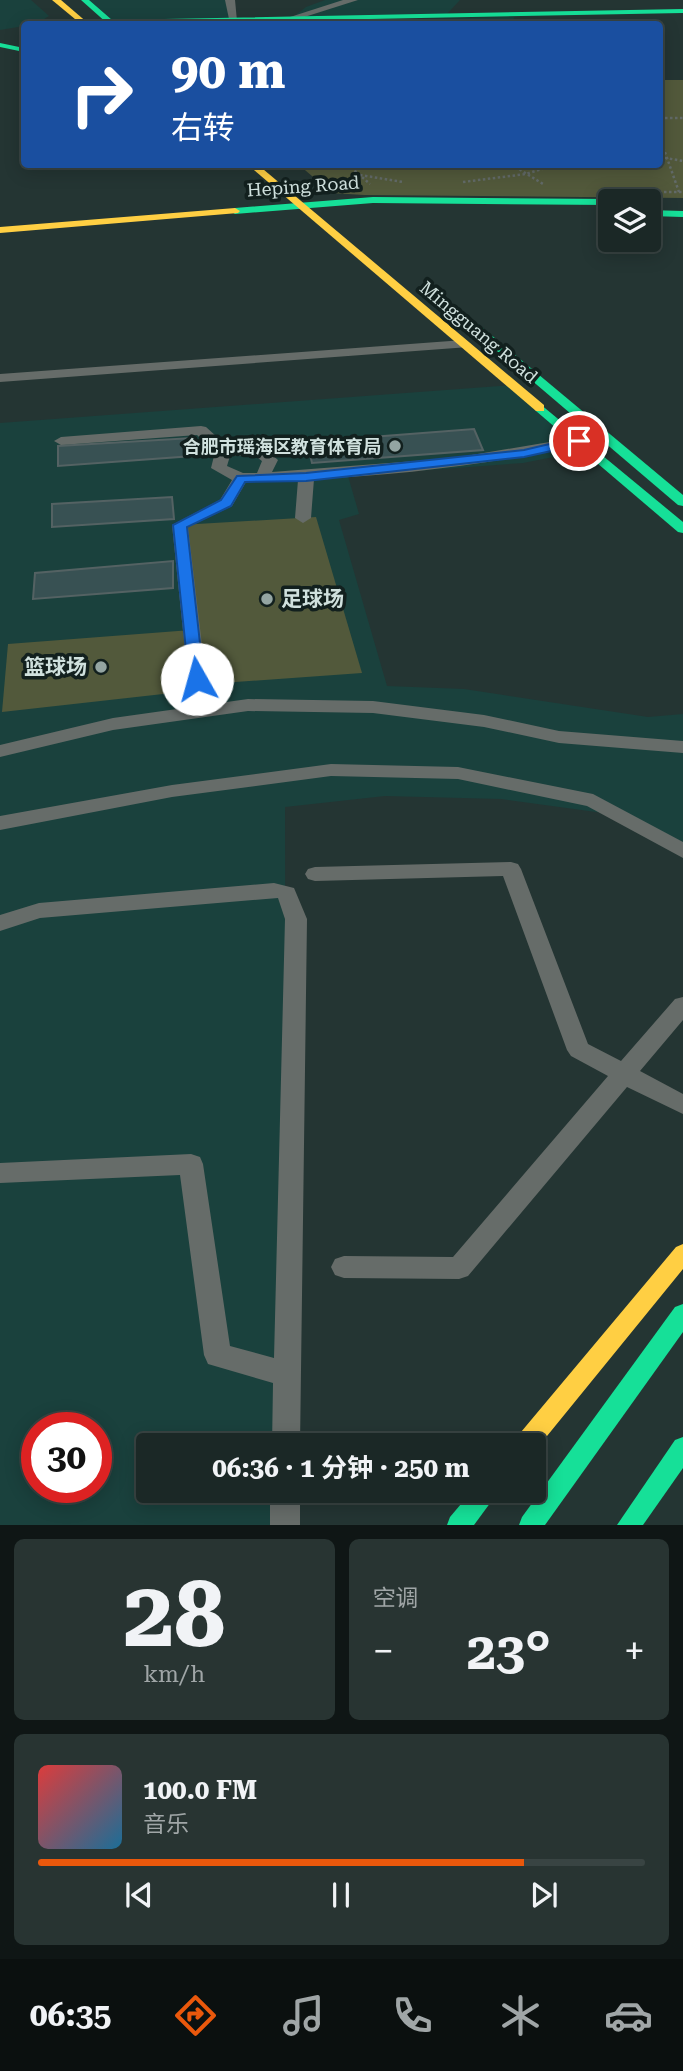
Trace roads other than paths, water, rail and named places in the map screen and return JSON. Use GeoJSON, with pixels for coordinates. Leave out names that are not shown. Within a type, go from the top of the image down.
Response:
{"type":"FeatureCollection","features":[{"type":"Feature","properties":{"kind":"main road"},"geometry":{"type":"LineString","coordinates":[[55,0],[83,21]]}},
{"type":"Feature","properties":{"kind":"main road"},"geometry":{"type":"LineString","coordinates":[[85,0],[108,21]]}},
{"type":"Feature","properties":{"kind":"main road"},"geometry":{"type":"LineString","coordinates":[[172,21],[683,12]]}},
{"type":"Feature","properties":{"kind":"main road"},"geometry":{"type":"LineString","coordinates":[[455,21],[683,12]]}},
{"type":"Feature","properties":{"kind":"main road"},"geometry":{"type":"LineString","coordinates":[[0,40],[21,36]]}},
{"type":"Feature","properties":{"kind":"main road"},"geometry":{"type":"LineString","coordinates":[[0,40],[21,49]]}},
{"type":"Feature","properties":{"kind":"main road","name":"Mingguang Road"},"geometry":{"type":"LineString","coordinates":[[256,168],[683,529]]}},
{"type":"Feature","properties":{"kind":"main road"},"geometry":{"type":"LineString","coordinates":[[308,188],[340,215]]}},
{"type":"Feature","properties":{"kind":"main road"},"geometry":{"type":"LineString","coordinates":[[661,200],[681,197]]}},
{"type":"Feature","properties":{"kind":"main road","name":"Heping Road"},"geometry":{"type":"LineString","coordinates":[[0,230],[373,200],[598,202]]}},
{"type":"Feature","properties":{"kind":"main road","name":"Heping Road"},"geometry":{"type":"LineString","coordinates":[[0,241],[391,211],[598,213]]}},
{"type":"Feature","properties":{"kind":"main road"},"geometry":{"type":"LineString","coordinates":[[661,214],[683,214]]}},
{"type":"Feature","properties":{"kind":"main road","name":"Mingguang Road"},"geometry":{"type":"LineString","coordinates":[[457,312],[683,502]]}},
{"type":"Feature","properties":{"kind":"main road"},"geometry":{"type":"LineString","coordinates":[[535,1433],[683,1253]]}},
{"type":"Feature","properties":{"kind":"main road"},"geometry":{"type":"LineString","coordinates":[[531,1525],[683,1314]]}},
{"type":"Feature","properties":{"kind":"main road"},"geometry":{"type":"LineString","coordinates":[[629,1525],[683,1448]]}},
{"type":"Feature","properties":{"kind":"main road"},"geometry":{"type":"LineString","coordinates":[[459,1525],[477,1503]]}},
{"type":"Feature","properties":{"kind":"street"},"geometry":{"type":"LineString","coordinates":[[230,0],[234,19]]}},
{"type":"Feature","properties":{"kind":"street"},"geometry":{"type":"LineString","coordinates":[[292,18],[353,0]]}},
{"type":"Feature","properties":{"kind":"street"},"geometry":{"type":"LineString","coordinates":[[335,18],[359,0]]}},
{"type":"Feature","properties":{"kind":"street"},"geometry":{"type":"LineString","coordinates":[[0,378],[464,344]]}},
{"type":"Feature","properties":{"kind":"street"},"geometry":{"type":"LineString","coordinates":[[61,441],[201,430],[223,451],[259,451],[270,460],[261,478]]}},
{"type":"Feature","properties":{"kind":"street"},"geometry":{"type":"LineString","coordinates":[[223,451],[219,468],[241,478],[306,477],[524,453],[579,441]]}},
{"type":"Feature","properties":{"kind":"street"},"geometry":{"type":"LineString","coordinates":[[303,518],[306,477]]}},
{"type":"Feature","properties":{"kind":"street"},"geometry":{"type":"LineString","coordinates":[[197,679],[180,525],[226,503],[241,478]]}},
{"type":"Feature","properties":{"kind":"street"},"geometry":{"type":"LineString","coordinates":[[0,751],[113,724],[248,705],[373,707],[484,721],[559,737],[683,747]]}},
{"type":"Feature","properties":{"kind":"street"},"geometry":{"type":"LineString","coordinates":[[0,823],[172,791],[331,770],[458,773],[593,801],[683,851]]}},
{"type":"Feature","properties":{"kind":"street"},"geometry":{"type":"LineString","coordinates":[[315,874],[511,869],[579,1050],[683,1105]]}},
{"type":"Feature","properties":{"kind":"street"},"geometry":{"type":"LineString","coordinates":[[0,923],[39,911],[274,890],[287,894],[296,919],[286,1433]]}},
{"type":"Feature","properties":{"kind":"street"},"geometry":{"type":"LineString","coordinates":[[344,1267],[459,1268],[683,1005]]}},
{"type":"Feature","properties":{"kind":"street"},"geometry":{"type":"LineString","coordinates":[[0,1173],[191,1164],[218,1355],[287,1374]]}},
{"type":"Feature","properties":{"kind":"street"},"geometry":{"type":"LineString","coordinates":[[285,1503],[285,1525]]}},
{"type":"Feature","properties":{"kind":"place","name":"合肥市瑶海区教育体育局"},"geometry":{"type":"Point","coordinates":[395,446]}},
{"type":"Feature","properties":{"kind":"place","name":"足球场"},"geometry":{"type":"Point","coordinates":[267,599]}},
{"type":"Feature","properties":{"kind":"place","name":"篮球场"},"geometry":{"type":"Point","coordinates":[101,667]}}]}
